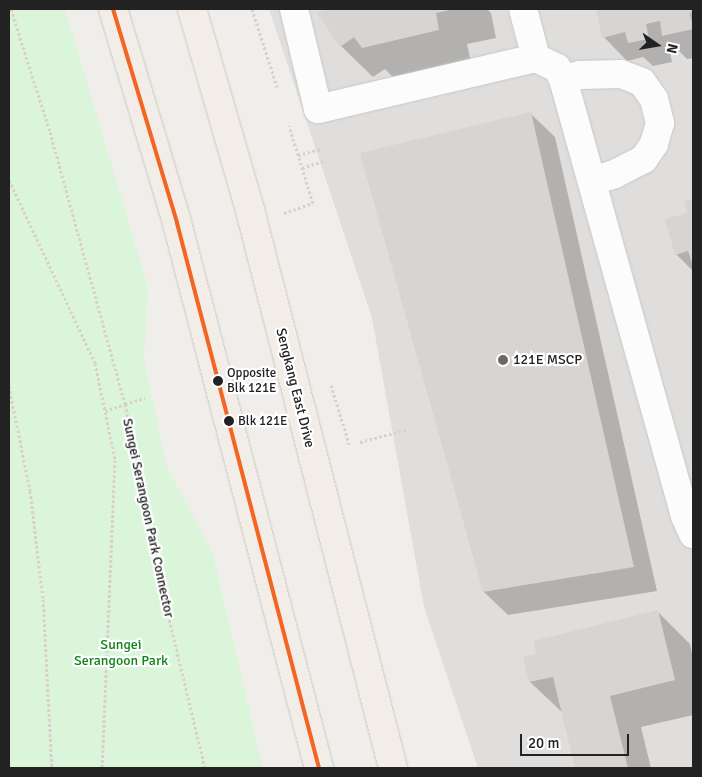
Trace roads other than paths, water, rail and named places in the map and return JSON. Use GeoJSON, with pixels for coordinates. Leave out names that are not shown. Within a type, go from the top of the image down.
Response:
{"type":"FeatureCollection","features":[{"type":"Feature","properties":{"kind":"main road"},"geometry":{"type":"LineString","coordinates":[[113,9],[177,223],[320,768]]}},
{"type":"Feature","properties":{"kind":"main road","name":"Sengkang East Drive"},"geometry":{"type":"LineString","coordinates":[[192,9],[250,210],[393,768]]}},
{"type":"Feature","properties":{"kind":"lane"},"geometry":{"type":"LineString","coordinates":[[294,9],[318,109],[536,58],[557,68],[563,79],[686,516],[693,534]]}},
{"type":"Feature","properties":{"kind":"lane"},"geometry":{"type":"LineString","coordinates":[[523,9],[536,58]]}},
{"type":"Feature","properties":{"kind":"lane"},"geometry":{"type":"LineString","coordinates":[[563,79],[580,74],[621,74],[642,82],[654,99],[660,123],[654,144],[644,159],[622,171],[592,180]]}},
{"type":"Feature","properties":{"kind":"place","name":"121E MSCP"},"geometry":{"type":"Point","coordinates":[503,360]}},
{"type":"Feature","properties":{"kind":"place","name":"Opposite Blk 121E"},"geometry":{"type":"Point","coordinates":[218,381]}},
{"type":"Feature","properties":{"kind":"place","name":"Blk 121E"},"geometry":{"type":"Point","coordinates":[229,421]}},
{"type":"Feature","properties":{"kind":"park label","name":"Sungei Serangoon Park"},"geometry":{"type":"Point","coordinates":[121,654]}}]}
